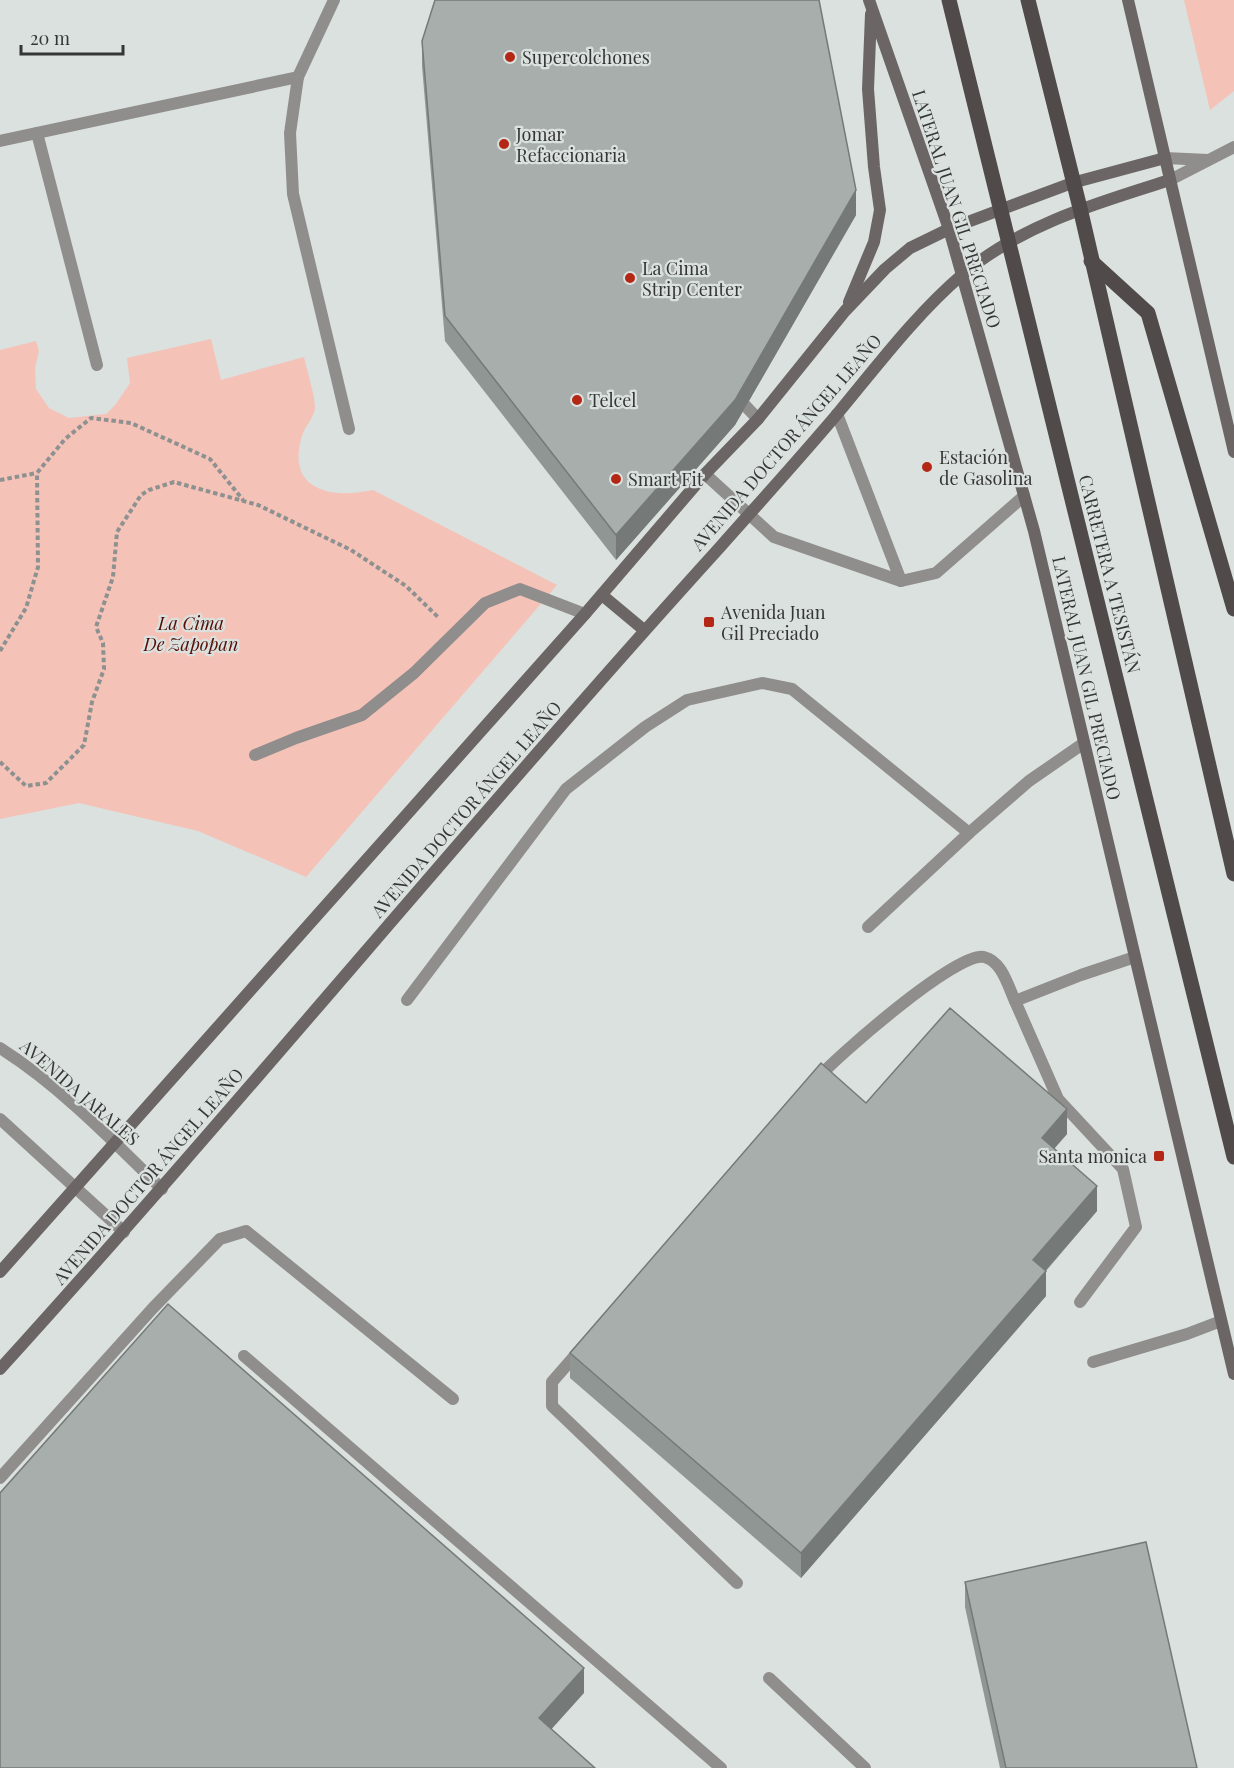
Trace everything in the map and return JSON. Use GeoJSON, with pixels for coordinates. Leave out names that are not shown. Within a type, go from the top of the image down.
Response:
{"type":"FeatureCollection","features":[{"type":"Feature","properties":{"kind":"main road","name":"CARRETERA A TESISTÁN"},"geometry":{"type":"LineString","coordinates":[[949,0],[1234,1157]]}},
{"type":"Feature","properties":{"kind":"main road"},"geometry":{"type":"LineString","coordinates":[[1028,0],[1080,208],[1234,874]]}},
{"type":"Feature","properties":{"kind":"main road"},"geometry":{"type":"LineString","coordinates":[[1091,261],[1148,313],[1234,609]]}},
{"type":"Feature","properties":{"kind":"street"},"geometry":{"type":"LineString","coordinates":[[334,0],[298,77],[290,133],[293,194],[349,429]]}},
{"type":"Feature","properties":{"kind":"street"},"geometry":{"type":"LineString","coordinates":[[1128,0],[1234,452]]}},
{"type":"Feature","properties":{"kind":"street"},"geometry":{"type":"LineString","coordinates":[[845,311],[874,242],[880,210],[868,89],[870,3]]}},
{"type":"Feature","properties":{"kind":"street","name":"LATERAL JUAN GIL PRECIADO"},"geometry":{"type":"LineString","coordinates":[[870,3],[949,229],[1024,496],[1234,1374]]}},
{"type":"Feature","properties":{"kind":"street"},"geometry":{"type":"LineString","coordinates":[[0,141],[298,77]]}},
{"type":"Feature","properties":{"kind":"street"},"geometry":{"type":"LineString","coordinates":[[37,133],[97,364]]}},
{"type":"Feature","properties":{"kind":"street"},"geometry":{"type":"LineString","coordinates":[[1170,180],[1234,147]]}},
{"type":"Feature","properties":{"kind":"street"},"geometry":{"type":"LineString","coordinates":[[1165,158],[1209,160]]}},
{"type":"Feature","properties":{"kind":"street","name":"AVENIDA DOCTOR ÁNGEL LEAÑO"},"geometry":{"type":"LineString","coordinates":[[0,1272],[602,595],[705,474],[758,418],[845,311],[885,268],[910,248],[949,229],[1072,183],[1165,158]]}},
{"type":"Feature","properties":{"kind":"street","name":"AVENIDA DOCTOR ÁNGEL LEAÑO"},"geometry":{"type":"LineString","coordinates":[[0,1369],[162,1189],[644,630],[837,414],[902,336],[963,274],[1009,241],[1080,208],[1170,180]]}},
{"type":"Feature","properties":{"kind":"street"},"geometry":{"type":"LineString","coordinates":[[724,385],[758,418]]}},
{"type":"Feature","properties":{"kind":"street"},"geometry":{"type":"LineString","coordinates":[[837,414],[901,581]]}},
{"type":"Feature","properties":{"kind":"street"},"geometry":{"type":"LineString","coordinates":[[705,474],[774,537],[901,581],[936,573],[1024,496]]}},
{"type":"Feature","properties":{"kind":"street"},"geometry":{"type":"LineString","coordinates":[[255,755],[362,715],[414,673],[485,603],[520,589],[585,614]]}},
{"type":"Feature","properties":{"kind":"street"},"geometry":{"type":"LineString","coordinates":[[602,595],[644,630]]}},
{"type":"Feature","properties":{"kind":"street"},"geometry":{"type":"LineString","coordinates":[[407,1000],[566,789],[645,727],[687,700],[762,683],[792,689],[969,832]]}},
{"type":"Feature","properties":{"kind":"street"},"geometry":{"type":"LineString","coordinates":[[868,927],[969,832],[1029,781],[1084,743]]}},
{"type":"Feature","properties":{"kind":"street"},"geometry":{"type":"LineString","coordinates":[[804,1093],[820,1075],[898,1006],[968,959],[984,957],[998,965],[1058,1099],[1124,1169],[1136,1227],[1080,1302]]}},
{"type":"Feature","properties":{"kind":"street"},"geometry":{"type":"LineString","coordinates":[[1015,1001],[1135,957]]}},
{"type":"Feature","properties":{"kind":"street","name":"AVENIDA JARALES"},"geometry":{"type":"LineString","coordinates":[[0,1048],[19,1060],[115,1143],[162,1189]]}},
{"type":"Feature","properties":{"kind":"street"},"geometry":{"type":"LineString","coordinates":[[0,1119],[124,1232]]}},
{"type":"Feature","properties":{"kind":"street"},"geometry":{"type":"LineString","coordinates":[[0,1478],[153,1308],[220,1239],[246,1231],[453,1399]]}},
{"type":"Feature","properties":{"kind":"street"},"geometry":{"type":"LineString","coordinates":[[1093,1362],[1187,1334],[1221,1321]]}},
{"type":"Feature","properties":{"kind":"street"},"geometry":{"type":"LineString","coordinates":[[584,1346],[552,1382],[552,1406],[737,1583]]}},
{"type":"Feature","properties":{"kind":"street"},"geometry":{"type":"LineString","coordinates":[[244,1356],[721,1768]]}},
{"type":"Feature","properties":{"kind":"street"},"geometry":{"type":"LineString","coordinates":[[770,1678],[865,1768]]}},
{"type":"Feature","properties":{"kind":"path"},"geometry":{"type":"LineString","coordinates":[[0,480],[37,473],[65,439],[91,418],[131,423],[210,459],[243,501]]}},
{"type":"Feature","properties":{"kind":"path"},"geometry":{"type":"LineString","coordinates":[[0,651],[26,609],[38,567],[37,473]]}},
{"type":"Feature","properties":{"kind":"path"},"geometry":{"type":"LineString","coordinates":[[0,762],[26,786],[46,783],[84,745],[92,702],[104,669],[104,643],[96,627],[113,577],[117,532],[141,495],[174,482],[258,505],[351,550],[406,586],[454,633]]}},
{"type":"Feature","properties":{"kind":"green space"},"geometry":{"type":"Polygon","coordinates":[[[1184,0],[1234,0],[1234,91],[1210,110],[1184,0]]]}},
{"type":"Feature","properties":{"kind":"green space","name":"La Cima De Zapopan"},"geometry":{"type":"Polygon","coordinates":[[[211,339],[221,380],[304,357],[315,407],[314,414],[303,433],[299,452],[300,467],[305,478],[314,486],[340,493],[373,490],[557,585],[306,877],[198,831],[79,803],[0,819],[0,350],[36,341],[39,351],[35,368],[36,389],[49,408],[69,418],[106,414],[116,404],[130,383],[127,358],[211,339]]]}},
{"type":"Feature","properties":{"kind":"building","name":"La Cima Strip Center"},"geometry":{"type":"Polygon","coordinates":[[[435,0],[819,0],[856,190],[735,400],[616,535],[445,316],[422,41],[435,0]]]}},
{"type":"Feature","properties":{"kind":"building"},"geometry":{"type":"Polygon","coordinates":[[[950,1008],[1067,1109],[1042,1138],[1097,1186],[1033,1260],[1046,1271],[801,1553],[570,1353],[821,1063],[866,1103],[950,1008]]]}},
{"type":"Feature","properties":{"kind":"building"},"geometry":{"type":"Polygon","coordinates":[[[168,1304],[584,1668],[539,1718],[595,1768],[0,1768],[0,1493],[168,1304]]]}},
{"type":"Feature","properties":{"kind":"building"},"geometry":{"type":"Polygon","coordinates":[[[1146,1542],[1197,1768],[1006,1768],[965,1582],[1146,1542]]]}},
{"type":"Feature","properties":{"kind":"place","name":"Supercolchones"},"geometry":{"type":"Point","coordinates":[510,57]}},
{"type":"Feature","properties":{"kind":"place","name":"Jomar Refaccionaria"},"geometry":{"type":"Point","coordinates":[504,144]}},
{"type":"Feature","properties":{"kind":"place","name":"La Cima Strip Center"},"geometry":{"type":"Point","coordinates":[630,278]}},
{"type":"Feature","properties":{"kind":"place","name":"Telcel"},"geometry":{"type":"Point","coordinates":[577,400]}},
{"type":"Feature","properties":{"kind":"place","name":"Estación de Gasolina"},"geometry":{"type":"Point","coordinates":[927,467]}},
{"type":"Feature","properties":{"kind":"place","name":"Smart Fit"},"geometry":{"type":"Point","coordinates":[616,479]}},
{"type":"Feature","properties":{"kind":"place","name":"Avenida Juan Gil Preciado"},"geometry":{"type":"Point","coordinates":[709,622]}},
{"type":"Feature","properties":{"kind":"place","name":"Santa monica"},"geometry":{"type":"Point","coordinates":[1159,1156]}}]}
